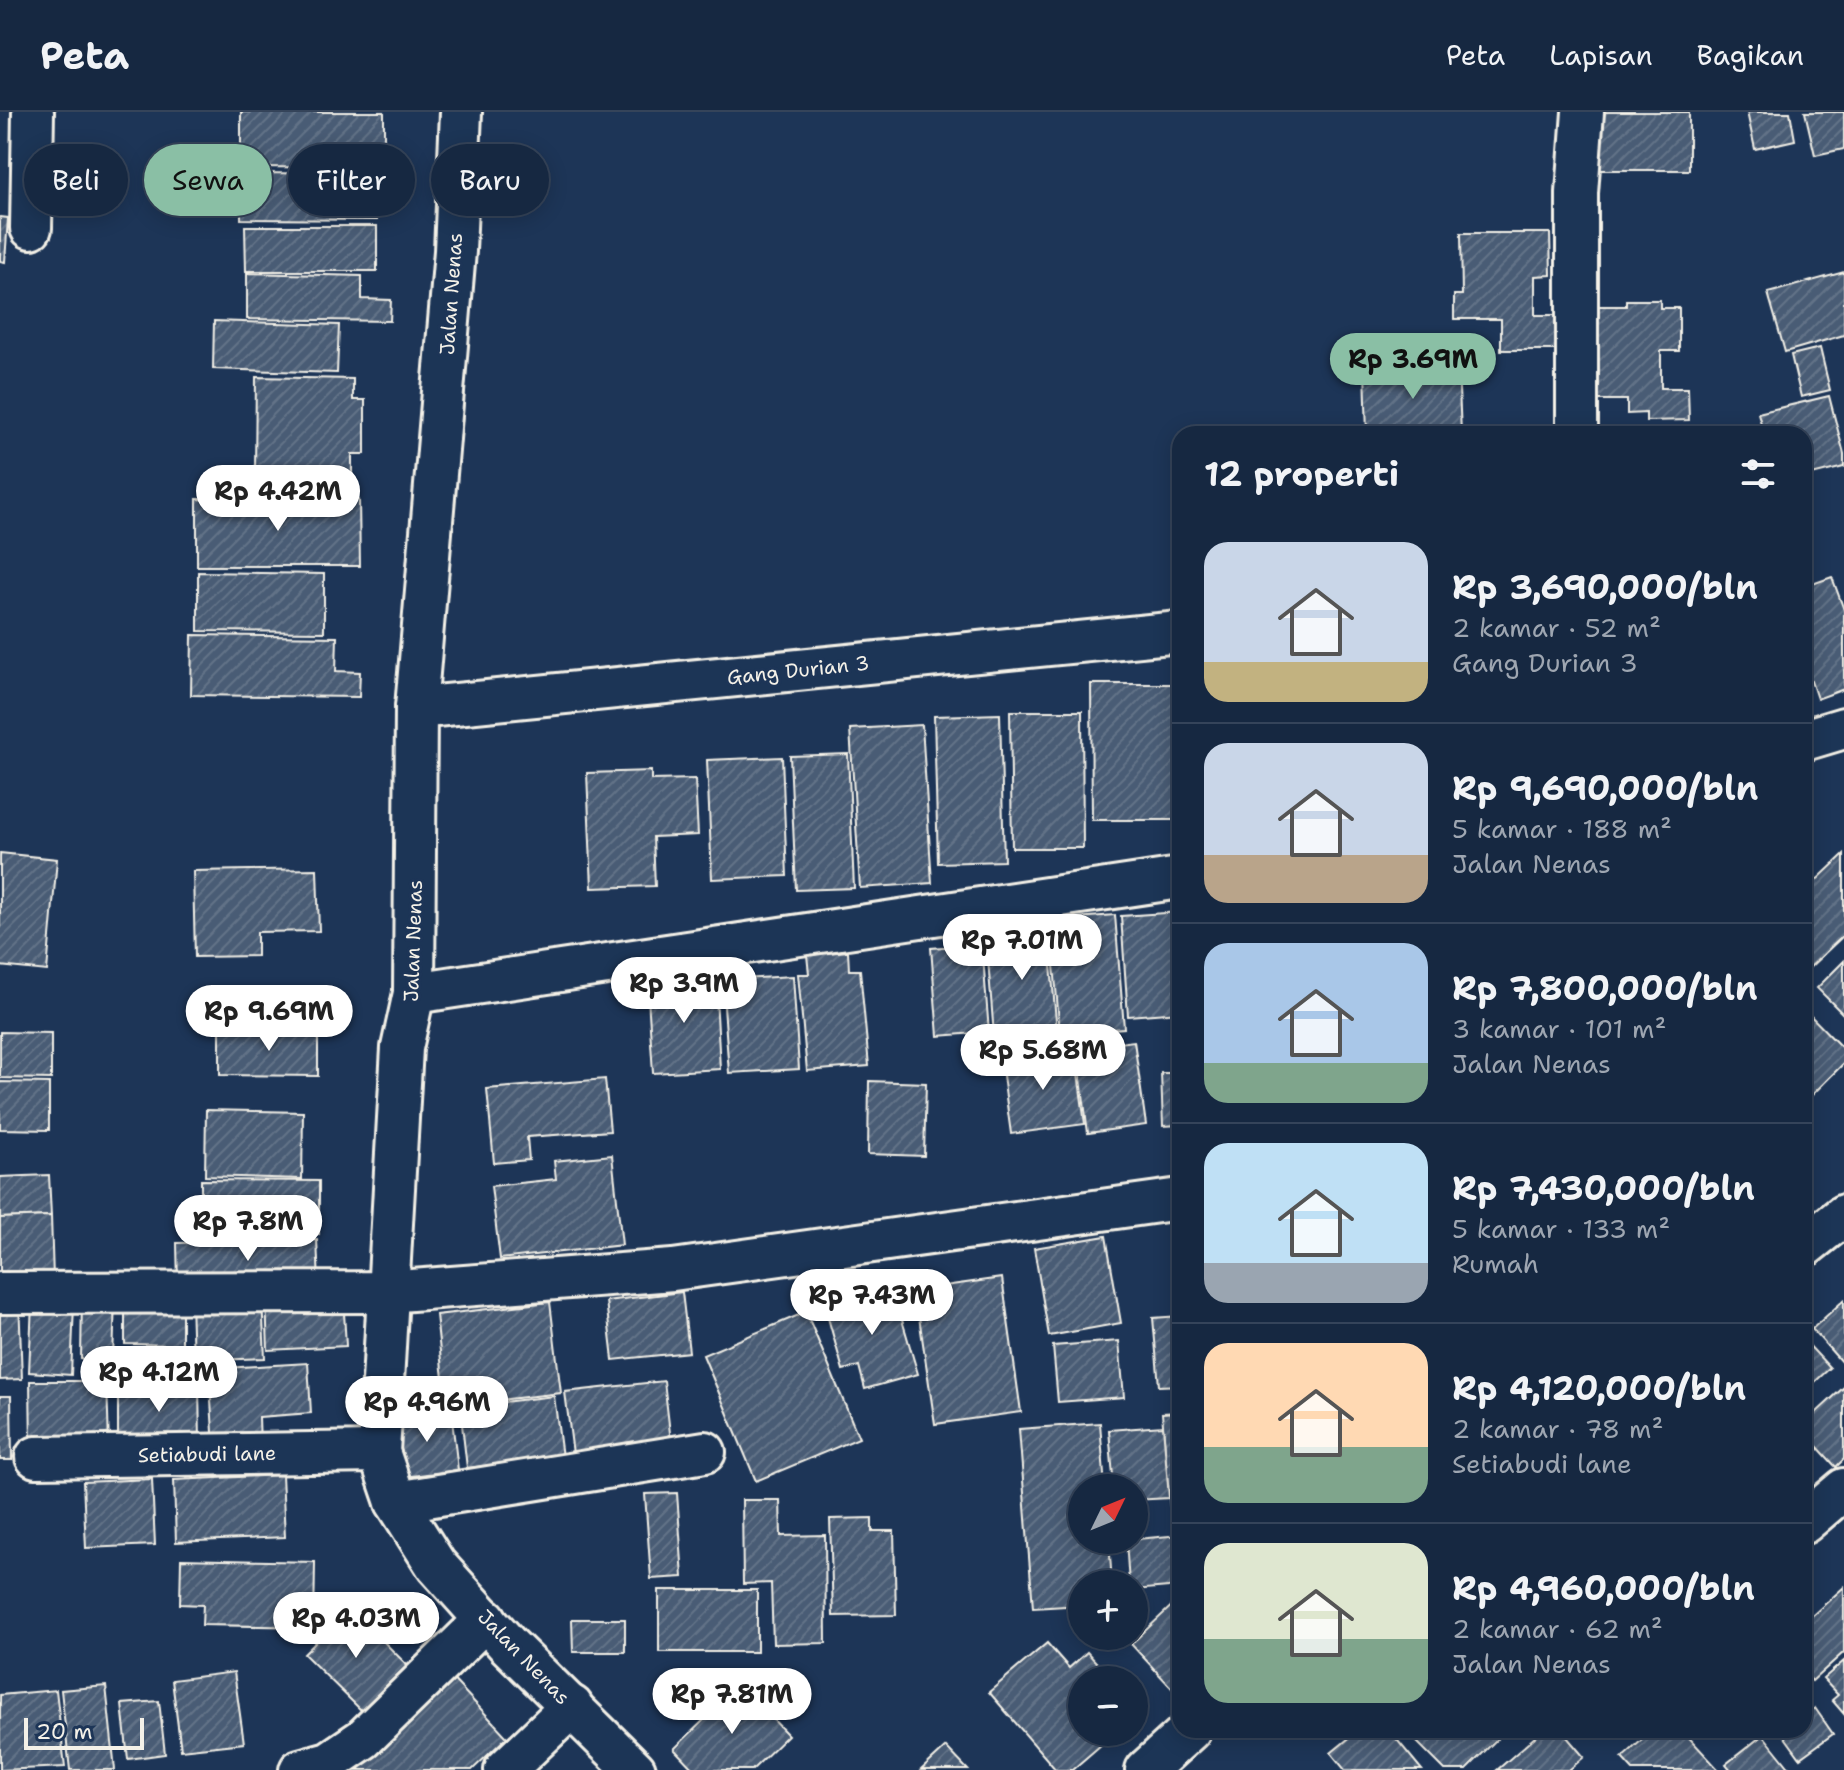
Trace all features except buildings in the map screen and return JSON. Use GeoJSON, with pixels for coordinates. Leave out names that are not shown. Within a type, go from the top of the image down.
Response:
{"type":"FeatureCollection","features":[{"type":"Feature","properties":{"kind":"street"},"geometry":{"type":"LineString","coordinates":[[31,228],[33,112]]}},
{"type":"Feature","properties":{"kind":"street","name":"Jalan Nenas"},"geometry":{"type":"LineString","coordinates":[[461,112],[455,251],[416,708],[414,993],[402,1048],[379,1452],[396,1502],[436,1565],[508,1645],[635,1770]]}},
{"type":"Feature","properties":{"kind":"street"},"geometry":{"type":"LineString","coordinates":[[1577,426],[1577,193],[1583,112]]}},
{"type":"Feature","properties":{"kind":"street","name":"Gang Durian 3"},"geometry":{"type":"LineString","coordinates":[[416,708],[1172,633]]}},
{"type":"Feature","properties":{"kind":"street"},"geometry":{"type":"LineString","coordinates":[[1812,738],[1844,728]]}},
{"type":"Feature","properties":{"kind":"street"},"geometry":{"type":"LineString","coordinates":[[414,993],[1172,879]]}},
{"type":"Feature","properties":{"kind":"street"},"geometry":{"type":"LineString","coordinates":[[0,1293],[386,1292],[673,1270],[1172,1200]]}},
{"type":"Feature","properties":{"kind":"street"},"geometry":{"type":"LineString","coordinates":[[1812,1241],[1844,1215]]}},
{"type":"Feature","properties":{"kind":"street","name":"Setiabudi lane"},"geometry":{"type":"LineString","coordinates":[[36,1457],[379,1452]]}},
{"type":"Feature","properties":{"kind":"street"},"geometry":{"type":"LineString","coordinates":[[396,1502],[705,1452]]}},
{"type":"Feature","properties":{"kind":"street"},"geometry":{"type":"LineString","coordinates":[[1812,1515],[1844,1489]]}},
{"type":"Feature","properties":{"kind":"street"},"geometry":{"type":"LineString","coordinates":[[300,1770],[329,1762],[363,1739],[486,1619]]}},
{"type":"Feature","properties":{"kind":"street"},"geometry":{"type":"LineString","coordinates":[[505,1770],[572,1706]]}},
{"type":"Feature","properties":{"kind":"street"},"geometry":{"type":"LineString","coordinates":[[1146,1770],[1181,1738]]}}]}
